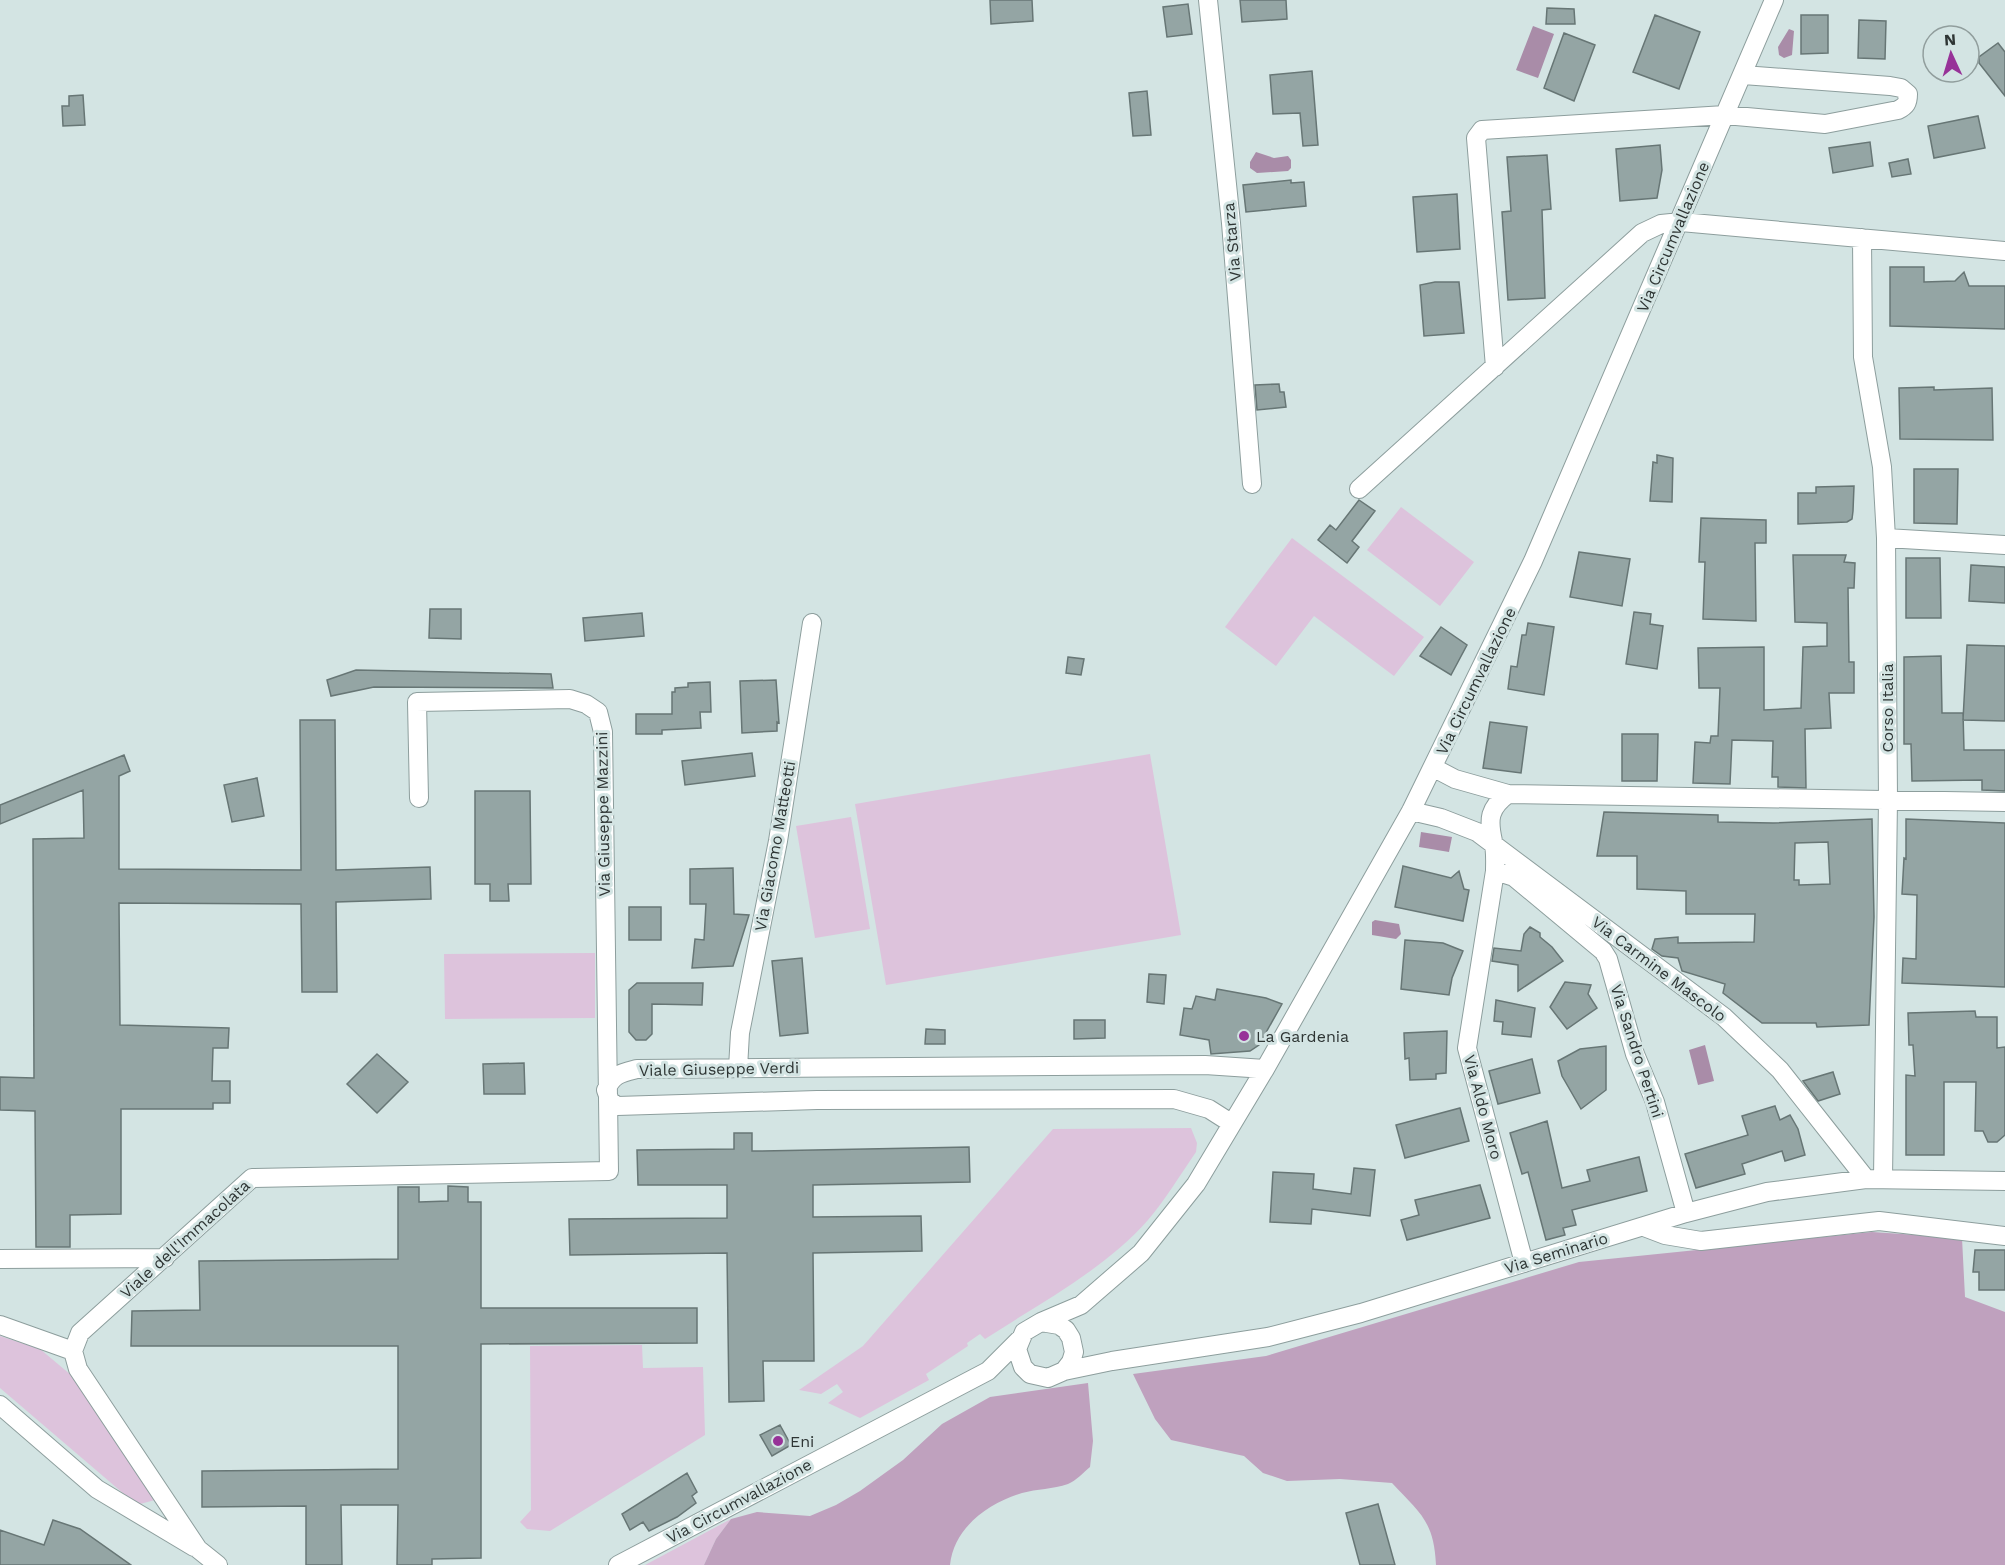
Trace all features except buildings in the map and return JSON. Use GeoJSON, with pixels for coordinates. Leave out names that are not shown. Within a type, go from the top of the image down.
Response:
{"type":"FeatureCollection","features":[{"type":"Feature","properties":{"kind":"street","name":"Via Starza"},"geometry":{"type":"LineString","coordinates":[[1208,0],[1236,283],[1252,484]]}},
{"type":"Feature","properties":{"kind":"street","name":"Via Circumvallazione"},"geometry":{"type":"LineString","coordinates":[[1041,1322],[1081,1305],[1141,1253],[1196,1184],[1265,1069],[1411,811],[1434,768],[1533,561],[1681,222],[1774,0]]}},
{"type":"Feature","properties":{"kind":"street"},"geometry":{"type":"LineString","coordinates":[[1495,368],[1476,138],[1482,130],[1725,115],[1825,124],[1898,111],[1908,100],[1908,94],[1901,88],[1890,86],[1743,75]]}},
{"type":"Feature","properties":{"kind":"street"},"geometry":{"type":"LineString","coordinates":[[1359,489],[1642,233],[1661,224],[1681,222],[2005,251]]}},
{"type":"Feature","properties":{"kind":"street","name":"Corso Italia"},"geometry":{"type":"LineString","coordinates":[[1862,238],[1863,357],[1882,467],[1886,538],[1888,800],[1875,1179]]}},
{"type":"Feature","properties":{"kind":"street"},"geometry":{"type":"LineString","coordinates":[[1886,538],[2005,545]]}},
{"type":"Feature","properties":{"kind":"street","name":"Via Giacomo Matteotti"},"geometry":{"type":"LineString","coordinates":[[738,1068],[740,1033],[778,841],[812,623]]}},
{"type":"Feature","properties":{"kind":"street","name":"Via Giuseppe Mazzini"},"geometry":{"type":"LineString","coordinates":[[419,798],[417,702],[570,699],[598,711],[603,732],[606,1090]]}},
{"type":"Feature","properties":{"kind":"street"},"geometry":{"type":"LineString","coordinates":[[1434,768],[1455,779],[1508,794],[2005,802]]}},
{"type":"Feature","properties":{"kind":"street","name":"Via Aldo Moro"},"geometry":{"type":"LineString","coordinates":[[1508,794],[1496,802],[1489,819],[1494,843],[1495,871],[1467,1048],[1524,1263]]}},
{"type":"Feature","properties":{"kind":"street","name":"Via Carmine Mascolo"},"geometry":{"type":"LineString","coordinates":[[1411,811],[1442,818],[1477,832],[1494,843],[1724,1017],[1780,1070],[1875,1179]]}},
{"type":"Feature","properties":{"kind":"street","name":"Via Sandro Pertini"},"geometry":{"type":"LineString","coordinates":[[1495,871],[1514,877],[1603,951],[1608,959],[1635,1054],[1655,1102],[1686,1213]]}},
{"type":"Feature","properties":{"kind":"street","name":"Viale Giuseppe Verdi"},"geometry":{"type":"LineString","coordinates":[[1231,1123],[1209,1109],[1174,1099],[771,1100],[616,1106],[610,1101],[606,1090],[617,1074],[637,1069],[1205,1065],[1265,1069]]}},
{"type":"Feature","properties":{"kind":"street","name":"Viale dell'Immacolata"},"geometry":{"type":"LineString","coordinates":[[73,1351],[80,1333],[252,1178],[609,1172],[606,1090]]}},
{"type":"Feature","properties":{"kind":"street","name":"Via Seminario"},"geometry":{"type":"LineString","coordinates":[[1064,1371],[1112,1361],[1268,1337],[1361,1313],[1686,1213],[1767,1192],[1875,1179],[2005,1181]]}},
{"type":"Feature","properties":{"kind":"street"},"geometry":{"type":"LineString","coordinates":[[1644,1227],[1665,1235],[1701,1241],[1879,1221],[2005,1236]]}},
{"type":"Feature","properties":{"kind":"street"},"geometry":{"type":"LineString","coordinates":[[0,1259],[165,1257]]}},
{"type":"Feature","properties":{"kind":"street"},"geometry":{"type":"LineString","coordinates":[[988,1371],[1030,1374],[1048,1378],[1064,1371],[1071,1362],[1072,1345],[1081,1305]]}},
{"type":"Feature","properties":{"kind":"street"},"geometry":{"type":"LineString","coordinates":[[1030,1374],[1018,1359],[1019,1340],[1024,1332],[1041,1322],[1059,1325],[1072,1345]]}},
{"type":"Feature","properties":{"kind":"street"},"geometry":{"type":"LineString","coordinates":[[0,1325],[73,1351],[78,1369],[198,1549]]}},
{"type":"Feature","properties":{"kind":"street","name":"Via Circumvallazione"},"geometry":{"type":"LineString","coordinates":[[618,1565],[988,1371],[1019,1340]]}},
{"type":"Feature","properties":{"kind":"street","name":"Via Seminario"},"geometry":{"type":"LineString","coordinates":[[1072,1345],[1112,1361]]}},
{"type":"Feature","properties":{"kind":"street"},"geometry":{"type":"LineString","coordinates":[[0,1405],[97,1489],[198,1549],[218,1565]]}},
{"type":"Feature","properties":{"kind":"shaded area"},"geometry":{"type":"Polygon","coordinates":[[[1533,26],[1554,34],[1538,78],[1516,70],[1533,26]]]}},
{"type":"Feature","properties":{"kind":"shaded area"},"geometry":{"type":"Polygon","coordinates":[[[1789,29],[1794,31],[1792,55],[1784,58],[1779,55],[1778,47],[1789,29]]]}},
{"type":"Feature","properties":{"kind":"shaded area"},"geometry":{"type":"Polygon","coordinates":[[[1256,152],[1274,158],[1288,156],[1291,160],[1291,168],[1288,171],[1257,173],[1250,168],[1250,162],[1256,152]]]}},
{"type":"Feature","properties":{"kind":"shaded area"},"geometry":{"type":"Polygon","coordinates":[[[1401,507],[1474,562],[1440,606],[1367,550],[1401,507]]]}},
{"type":"Feature","properties":{"kind":"shaded area"},"geometry":{"type":"Polygon","coordinates":[[[1292,538],[1424,637],[1394,676],[1314,616],[1276,666],[1225,627],[1292,538]]]}},
{"type":"Feature","properties":{"kind":"shaded area"},"geometry":{"type":"Polygon","coordinates":[[[1150,754],[1181,935],[886,985],[855,804],[1150,754]]]}},
{"type":"Feature","properties":{"kind":"shaded area"},"geometry":{"type":"Polygon","coordinates":[[[851,817],[870,929],[815,938],[796,826],[851,817]]]}},
{"type":"Feature","properties":{"kind":"shaded area"},"geometry":{"type":"Polygon","coordinates":[[[1421,832],[1452,837],[1449,852],[1419,847],[1421,832]]]}},
{"type":"Feature","properties":{"kind":"shaded area"},"geometry":{"type":"Polygon","coordinates":[[[1375,920],[1399,924],[1401,934],[1396,939],[1372,935],[1372,922],[1375,920]]]}},
{"type":"Feature","properties":{"kind":"shaded area"},"geometry":{"type":"Polygon","coordinates":[[[595,953],[595,1018],[445,1019],[444,954],[595,953]]]}},
{"type":"Feature","properties":{"kind":"shaded area"},"geometry":{"type":"Polygon","coordinates":[[[1705,1045],[1714,1081],[1698,1085],[1689,1050],[1705,1045]]]}},
{"type":"Feature","properties":{"kind":"shaded area"},"geometry":{"type":"Polygon","coordinates":[[[1191,1128],[1197,1143],[1196,1152],[1161,1204],[1131,1238],[1092,1270],[1049,1299],[985,1339],[980,1334],[967,1343],[968,1346],[926,1374],[929,1380],[860,1418],[828,1403],[843,1392],[837,1384],[821,1394],[799,1390],[863,1346],[1053,1129],[1191,1128]]]}},
{"type":"Feature","properties":{"kind":"shaded area"},"geometry":{"type":"Polygon","coordinates":[[[1872,1232],[1962,1238],[1965,1297],[2005,1312],[2005,1565],[1436,1565],[1435,1550],[1429,1528],[1418,1511],[1392,1483],[1340,1479],[1287,1481],[1263,1473],[1244,1456],[1171,1440],[1155,1419],[1133,1374],[1266,1356],[1579,1262],[1872,1232]]]}},
{"type":"Feature","properties":{"kind":"shaded area"},"geometry":{"type":"Polygon","coordinates":[[[0,1336],[40,1349],[71,1375],[155,1500],[140,1504],[131,1500],[0,1388],[0,1336]]]}},
{"type":"Feature","properties":{"kind":"shaded area"},"geometry":{"type":"Polygon","coordinates":[[[642,1345],[643,1368],[703,1367],[705,1435],[550,1531],[527,1529],[520,1522],[531,1510],[530,1346],[642,1345]]]}},
{"type":"Feature","properties":{"kind":"shaded area"},"geometry":{"type":"Polygon","coordinates":[[[1088,1383],[1093,1441],[1090,1467],[1068,1484],[1022,1493],[986,1510],[975,1518],[958,1539],[950,1565],[704,1565],[716,1539],[731,1519],[757,1512],[810,1516],[860,1491],[903,1460],[942,1424],[990,1397],[1088,1383]]]}},
{"type":"Feature","properties":{"kind":"shaded area"},"geometry":{"type":"Polygon","coordinates":[[[731,1519],[716,1539],[704,1565],[645,1565],[731,1519]]]}},
{"type":"Feature","properties":{"kind":"place","name":"La Gardenia"},"geometry":{"type":"Point","coordinates":[1244,1036]}},
{"type":"Feature","properties":{"kind":"place","name":"Eni"},"geometry":{"type":"Point","coordinates":[778,1441]}}]}
